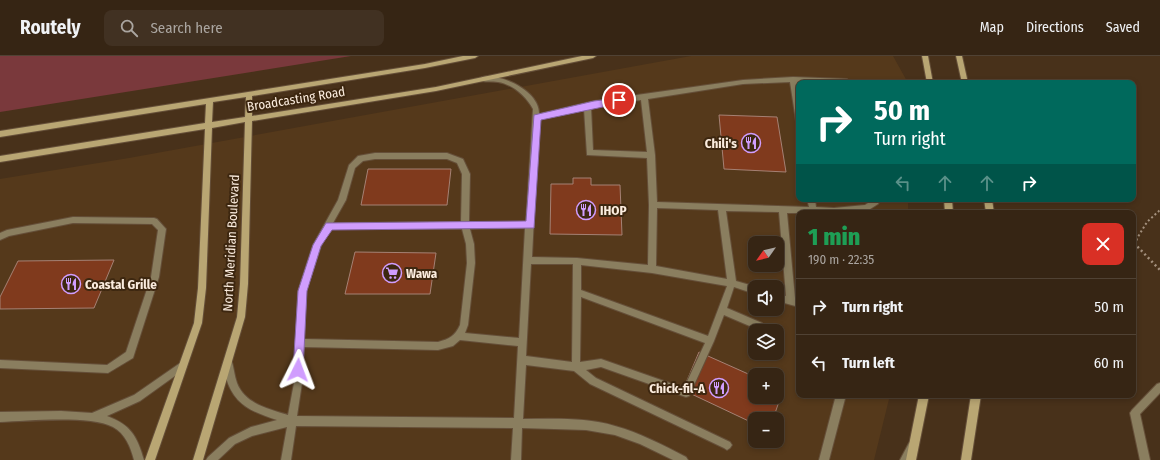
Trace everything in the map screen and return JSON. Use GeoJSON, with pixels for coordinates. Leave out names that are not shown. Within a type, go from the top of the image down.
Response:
{"type":"FeatureCollection","features":[{"type":"Feature","properties":{"kind":"main road","name":"Broadcasting Road"},"geometry":{"type":"LineString","coordinates":[[0,134],[425,66],[475,56]]}},
{"type":"Feature","properties":{"kind":"main road","name":"Broadcasting Road"},"geometry":{"type":"LineString","coordinates":[[0,159],[436,89],[594,56]]}},
{"type":"Feature","properties":{"kind":"main road"},"geometry":{"type":"LineString","coordinates":[[925,56],[929,80]]}},
{"type":"Feature","properties":{"kind":"main road"},"geometry":{"type":"LineString","coordinates":[[959,56],[964,80]]}},
{"type":"Feature","properties":{"kind":"main road","name":"North Meridian Boulevard"},"geometry":{"type":"LineString","coordinates":[[198,460],[241,317],[244,284],[249,94]]}},
{"type":"Feature","properties":{"kind":"main road","name":"North Meridian Boulevard"},"geometry":{"type":"LineString","coordinates":[[150,460],[198,324],[202,288],[210,100]]}},
{"type":"Feature","properties":{"kind":"main road"},"geometry":{"type":"LineString","coordinates":[[911,460],[923,398]]}},
{"type":"Feature","properties":{"kind":"main road"},"geometry":{"type":"LineString","coordinates":[[966,460],[976,398]]}},
{"type":"Feature","properties":{"kind":"lane"},"geometry":{"type":"LineString","coordinates":[[484,79],[500,80],[520,90],[534,104],[537,118],[516,460]]}},
{"type":"Feature","properties":{"kind":"lane"},"geometry":{"type":"LineString","coordinates":[[537,118],[587,106],[743,82],[792,79],[818,80]]}},
{"type":"Feature","properties":{"kind":"lane"},"geometry":{"type":"LineString","coordinates":[[792,79],[796,103]]}},
{"type":"Feature","properties":{"kind":"lane"},"geometry":{"type":"LineString","coordinates":[[644,97],[651,155],[653,205],[652,269]]}},
{"type":"Feature","properties":{"kind":"lane"},"geometry":{"type":"LineString","coordinates":[[587,106],[590,153],[651,155]]}},
{"type":"Feature","properties":{"kind":"lane"},"geometry":{"type":"LineString","coordinates":[[286,460],[298,383],[302,291],[317,245],[329,226],[342,200],[352,167],[362,158],[375,156],[447,156],[460,161],[466,174],[465,226],[470,244],[471,263],[464,325],[458,336],[450,343],[438,346],[300,343]]}},
{"type":"Feature","properties":{"kind":"lane"},"geometry":{"type":"LineString","coordinates":[[850,210],[867,208],[875,202]]}},
{"type":"Feature","properties":{"kind":"lane"},"geometry":{"type":"LineString","coordinates":[[653,205],[796,210]]}},
{"type":"Feature","properties":{"kind":"lane"},"geometry":{"type":"LineString","coordinates":[[522,360],[576,367],[601,363],[686,393],[710,340],[732,283],[722,208]]}},
{"type":"Feature","properties":{"kind":"lane"},"geometry":{"type":"LineString","coordinates":[[783,210],[795,302],[784,299]]}},
{"type":"Feature","properties":{"kind":"lane"},"geometry":{"type":"LineString","coordinates":[[0,237],[7,233],[73,220],[154,221],[162,229],[155,277],[130,355],[108,369],[0,364]]}},
{"type":"Feature","properties":{"kind":"lane"},"geometry":{"type":"LineString","coordinates":[[329,226],[530,225]]}},
{"type":"Feature","properties":{"kind":"lane"},"geometry":{"type":"LineString","coordinates":[[528,260],[577,261],[652,269],[732,283],[748,288]]}},
{"type":"Feature","properties":{"kind":"lane"},"geometry":{"type":"LineString","coordinates":[[576,367],[577,261]]}},
{"type":"Feature","properties":{"kind":"lane"},"geometry":{"type":"LineString","coordinates":[[577,292],[710,340]]}},
{"type":"Feature","properties":{"kind":"lane"},"geometry":{"type":"LineString","coordinates":[[722,310],[754,324]]}},
{"type":"Feature","properties":{"kind":"lane"},"geometry":{"type":"LineString","coordinates":[[458,336],[523,342]]}},
{"type":"Feature","properties":{"kind":"lane"},"geometry":{"type":"LineString","coordinates":[[228,359],[229,376],[234,389],[245,402],[258,411],[292,421]]}},
{"type":"Feature","properties":{"kind":"lane"},"geometry":{"type":"LineString","coordinates":[[92,417],[137,398],[183,365]]}},
{"type":"Feature","properties":{"kind":"lane"},"geometry":{"type":"LineString","coordinates":[[576,367],[593,381],[727,445]]}},
{"type":"Feature","properties":{"kind":"lane"},"geometry":{"type":"LineString","coordinates":[[1145,460],[1134,413],[1160,387]]}},
{"type":"Feature","properties":{"kind":"lane"},"geometry":{"type":"LineString","coordinates":[[824,460],[840,398]]}},
{"type":"Feature","properties":{"kind":"lane"},"geometry":{"type":"LineString","coordinates":[[0,417],[92,417],[117,424],[130,436],[138,452],[139,460]]}},
{"type":"Feature","properties":{"kind":"lane"},"geometry":{"type":"LineString","coordinates":[[211,460],[232,441],[251,432],[292,421],[518,422],[586,425],[615,430],[642,440],[683,460]]}},
{"type":"Feature","properties":{"kind":"lane"},"geometry":{"type":"LineString","coordinates":[[905,460],[915,440]]}},
{"type":"Feature","properties":{"kind":"path"},"geometry":{"type":"LineString","coordinates":[[1136,240],[1147,222],[1160,210]]}},
{"type":"Feature","properties":{"kind":"path"},"geometry":{"type":"LineString","coordinates":[[1136,245],[1160,270]]}},
{"type":"Feature","properties":{"kind":"shaded area"},"geometry":{"type":"Polygon","coordinates":[[[0,56],[351,56],[0,112],[0,56]]]}},
{"type":"Feature","properties":{"kind":"shaded area"},"geometry":{"type":"Polygon","coordinates":[[[691,56],[893,56],[906,80],[796,80],[796,202],[908,202],[908,210],[796,210],[796,398],[889,398],[874,460],[0,460],[0,179],[129,158],[691,56]]]}},
{"type":"Feature","properties":{"kind":"building","name":"Chili's"},"geometry":{"type":"Polygon","coordinates":[[[719,115],[777,117],[786,172],[724,169],[719,115]]]}},
{"type":"Feature","properties":{"kind":"building"},"geometry":{"type":"Polygon","coordinates":[[[368,169],[451,169],[447,205],[361,205],[368,169]]]}},
{"type":"Feature","properties":{"kind":"building","name":"IHOP"},"geometry":{"type":"Polygon","coordinates":[[[573,178],[591,178],[591,185],[620,185],[622,235],[550,234],[551,184],[573,184],[573,178]]]}},
{"type":"Feature","properties":{"kind":"building","name":"Wawa"},"geometry":{"type":"Polygon","coordinates":[[[355,252],[436,253],[430,294],[345,294],[355,252]]]}},
{"type":"Feature","properties":{"kind":"building"},"geometry":{"type":"Polygon","coordinates":[[[114,260],[94,308],[0,309],[0,297],[18,261],[114,260]]]}},
{"type":"Feature","properties":{"kind":"building","name":"Chick-fil-A"},"geometry":{"type":"Polygon","coordinates":[[[699,352],[748,374],[748,404],[778,404],[775,412],[748,412],[748,421],[683,390],[699,352]]]}},
{"type":"Feature","properties":{"kind":"place","name":"Chili's"},"geometry":{"type":"Point","coordinates":[751,143]}},
{"type":"Feature","properties":{"kind":"place","name":"IHOP"},"geometry":{"type":"Point","coordinates":[586,210]}},
{"type":"Feature","properties":{"kind":"place","name":"Wawa"},"geometry":{"type":"Point","coordinates":[392,273]}},
{"type":"Feature","properties":{"kind":"place","name":"Coastal Grille"},"geometry":{"type":"Point","coordinates":[71,284]}},
{"type":"Feature","properties":{"kind":"place","name":"Chick-fil-A"},"geometry":{"type":"Point","coordinates":[719,388]}},
{"type":"Feature","properties":{"kind":"route"},"geometry":{"type":"LineString","coordinates":[[298,370],[302,291],[317,245],[329,226],[530,225],[537,118],[594,104],[619,100]]}}]}
